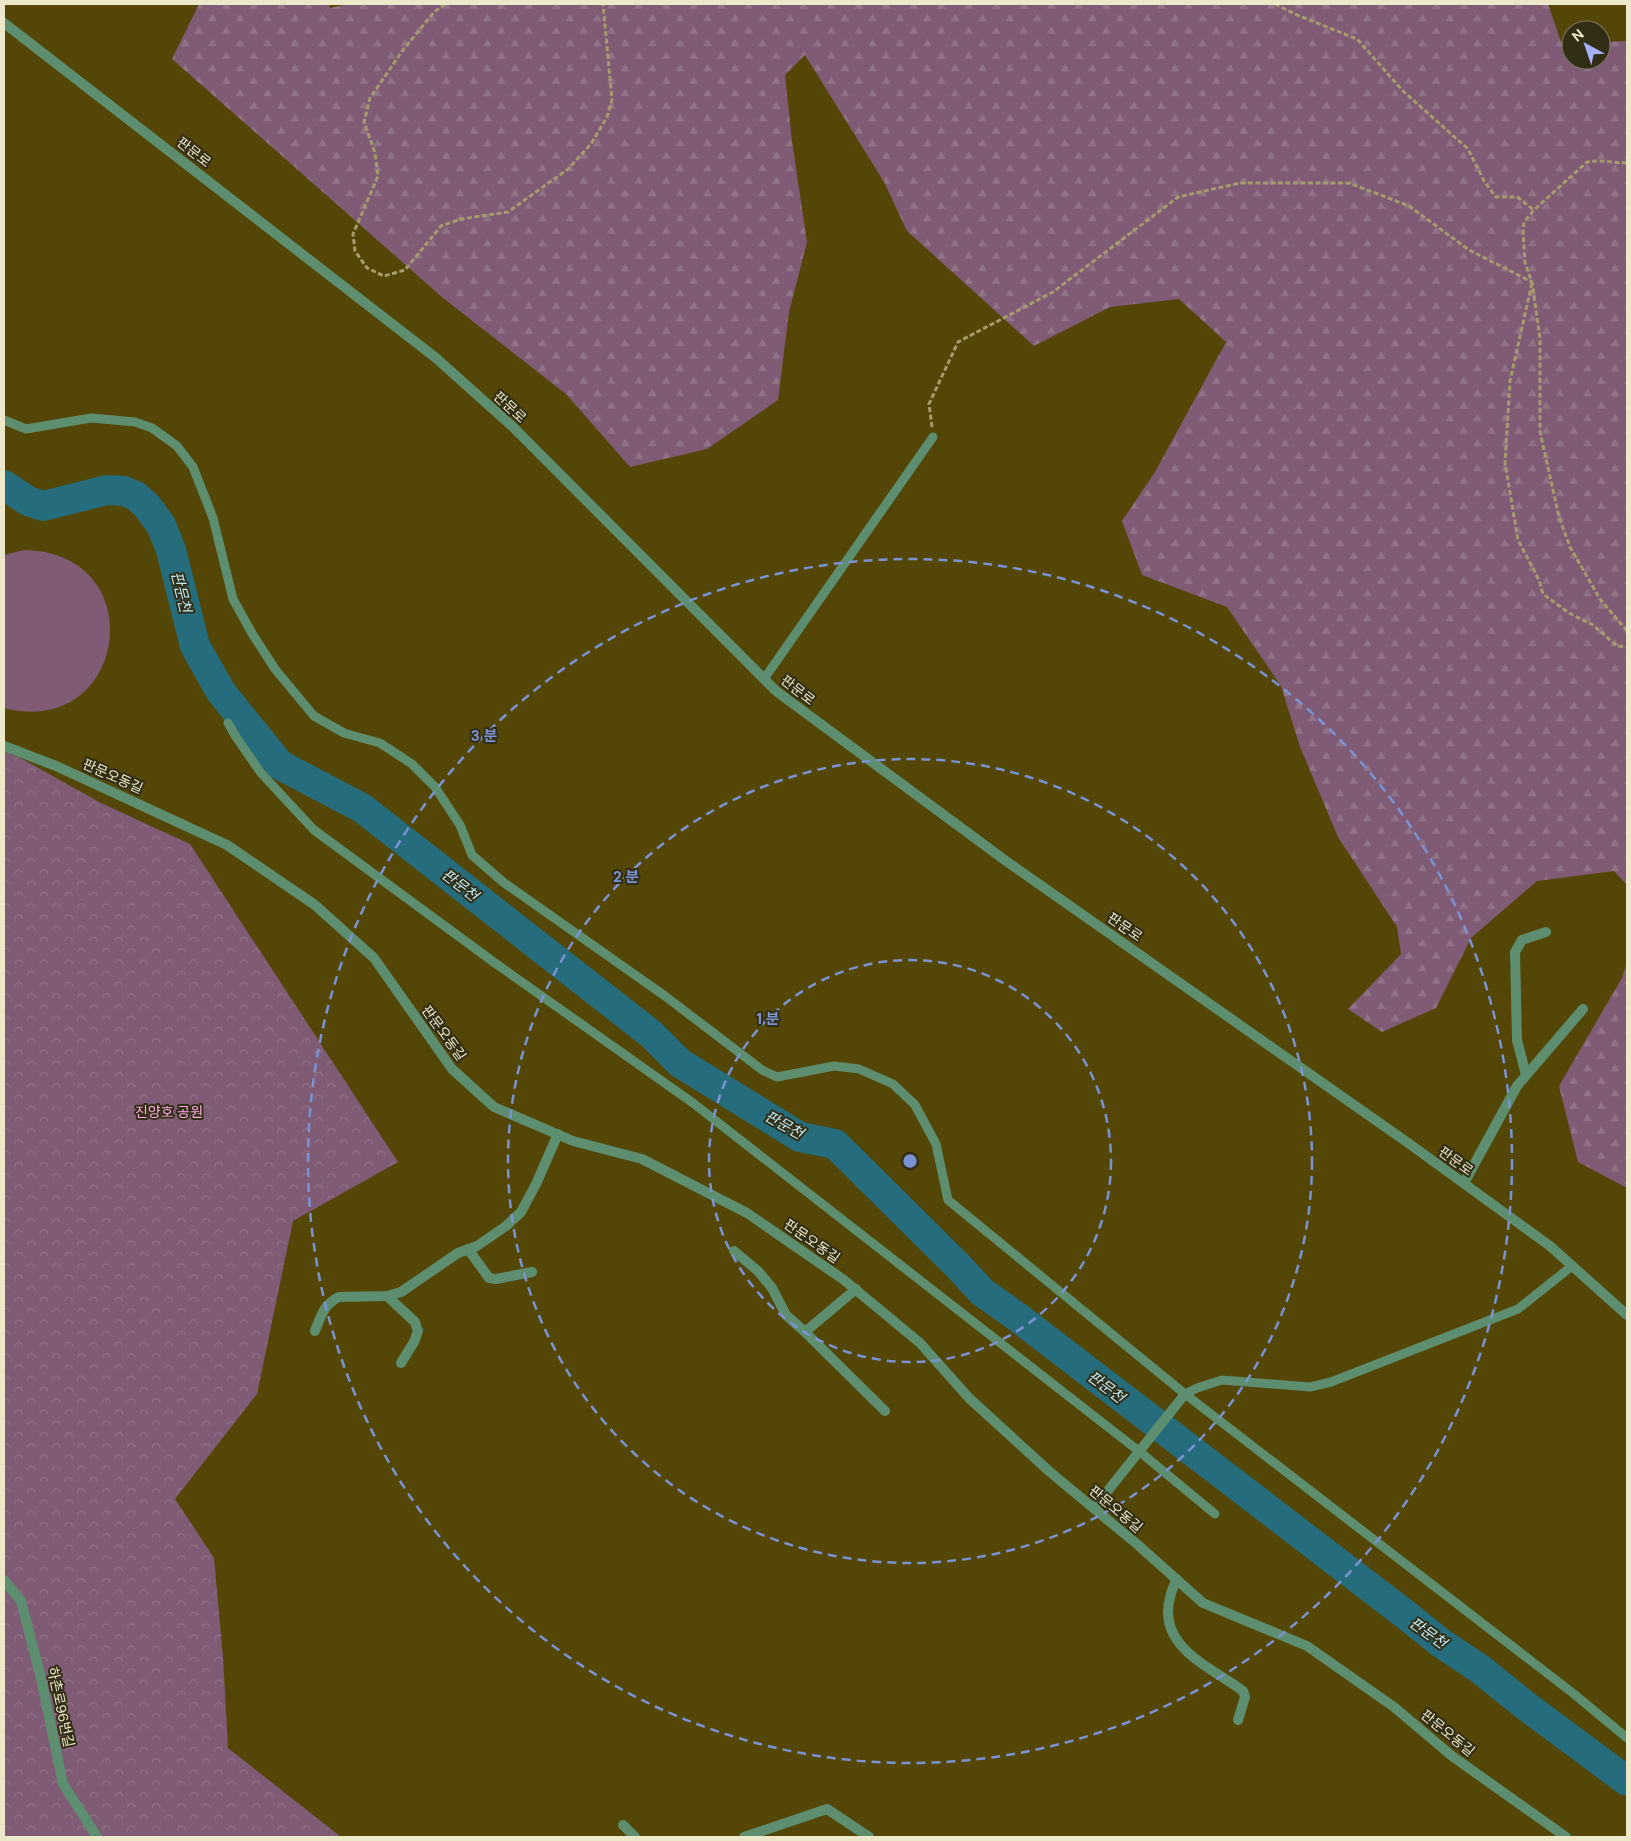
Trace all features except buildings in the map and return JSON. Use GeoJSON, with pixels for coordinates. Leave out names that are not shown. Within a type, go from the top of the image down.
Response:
{"type":"FeatureCollection","features":[{"type":"Feature","properties":{"kind":"street","name":"판문로"},"geometry":{"type":"LineString","coordinates":[[4,23],[436,358],[513,427],[776,691],[1006,861],[1464,1183],[1550,1246],[1627,1315]]}},
{"type":"Feature","properties":{"kind":"street","name":"판문오동길"},"geometry":{"type":"LineString","coordinates":[[4,746],[56,766],[227,845],[315,905],[374,958],[452,1069],[494,1108],[573,1141],[642,1159],[738,1208],[812,1257],[856,1289],[920,1343],[969,1398],[1050,1472],[1203,1602],[1307,1646],[1394,1706],[1452,1756],[1566,1837]]}},
{"type":"Feature","properties":{"kind":"street"},"geometry":{"type":"LineString","coordinates":[[1526,1075],[1517,1040],[1515,952],[1522,940],[1546,932]]}},
{"type":"Feature","properties":{"kind":"street"},"geometry":{"type":"LineString","coordinates":[[1464,1183],[1517,1086],[1583,1009]]}},
{"type":"Feature","properties":{"kind":"street"},"geometry":{"type":"LineString","coordinates":[[315,1331],[323,1309],[339,1296],[387,1296],[401,1292],[458,1253],[476,1246],[506,1226],[520,1212],[536,1184],[558,1134]]}},
{"type":"Feature","properties":{"kind":"street"},"geometry":{"type":"LineString","coordinates":[[468,1249],[489,1278],[496,1279],[532,1272]]}},
{"type":"Feature","properties":{"kind":"street"},"geometry":{"type":"LineString","coordinates":[[734,1251],[758,1271],[772,1288],[786,1315],[885,1411]]}},
{"type":"Feature","properties":{"kind":"street"},"geometry":{"type":"LineString","coordinates":[[805,1332],[856,1289]]}},
{"type":"Feature","properties":{"kind":"street"},"geometry":{"type":"LineString","coordinates":[[387,1296],[415,1322],[418,1332],[401,1362]]}},
{"type":"Feature","properties":{"kind":"street"},"geometry":{"type":"LineString","coordinates":[[1094,1508],[1185,1394]]}},
{"type":"Feature","properties":{"kind":"street","name":"하촌로96번길"},"geometry":{"type":"LineString","coordinates":[[4,1580],[21,1601],[40,1674],[63,1784],[97,1837]]}},
{"type":"Feature","properties":{"kind":"street"},"geometry":{"type":"LineString","coordinates":[[1177,1580],[1169,1598],[1168,1620],[1173,1637],[1201,1663],[1243,1691],[1245,1696],[1238,1720]]}},
{"type":"Feature","properties":{"kind":"street"},"geometry":{"type":"LineString","coordinates":[[744,1837],[828,1809],[869,1837]]}},
{"type":"Feature","properties":{"kind":"street"},"geometry":{"type":"LineString","coordinates":[[623,1825],[635,1837]]}},
{"type":"Feature","properties":{"kind":"lane"},"geometry":{"type":"LineString","coordinates":[[4,420],[26,429],[91,418],[135,422],[152,428],[177,446],[194,466],[213,518],[233,599],[253,635],[276,669],[314,716],[344,733],[380,743],[412,764],[435,787],[460,825],[472,855],[503,882],[665,996],[762,1070],[777,1076],[834,1066],[859,1069],[892,1084],[915,1105],[936,1144],[948,1200],[1185,1394],[1574,1694],[1627,1738]]}},
{"type":"Feature","properties":{"kind":"lane"},"geometry":{"type":"LineString","coordinates":[[764,680],[933,437]]}},
{"type":"Feature","properties":{"kind":"lane"},"geometry":{"type":"LineString","coordinates":[[228,723],[261,773],[314,830],[495,963],[693,1103],[1140,1452],[1215,1514]]}},
{"type":"Feature","properties":{"kind":"lane"},"geometry":{"type":"LineString","coordinates":[[1185,1394],[1222,1380],[1310,1387],[1331,1382],[1518,1309],[1572,1266]]}},
{"type":"Feature","properties":{"kind":"path"},"geometry":{"type":"LineString","coordinates":[[445,4],[434,12],[397,58],[370,98],[364,122],[375,153],[378,176],[353,234],[356,251],[367,268],[384,276],[405,270],[441,226],[461,219],[508,212],[568,169],[591,144],[607,117],[612,100],[603,4]]}},
{"type":"Feature","properties":{"kind":"path"},"geometry":{"type":"LineString","coordinates":[[1275,4],[1297,15],[1358,39],[1403,91],[1468,149],[1484,182],[1496,197],[1517,197],[1534,210]]}},
{"type":"Feature","properties":{"kind":"path"},"geometry":{"type":"LineString","coordinates":[[1627,163],[1598,160],[1587,162],[1534,210],[1524,222],[1523,230],[1524,263],[1532,282],[1540,338],[1540,432],[1559,517],[1570,547],[1600,599],[1627,631]]}},
{"type":"Feature","properties":{"kind":"path"},"geometry":{"type":"LineString","coordinates":[[933,437],[930,404],[958,342],[1053,292],[1178,197],[1240,183],[1349,183],[1409,206],[1469,250],[1532,282]]}},
{"type":"Feature","properties":{"kind":"path"},"geometry":{"type":"LineString","coordinates":[[1532,282],[1510,381],[1505,464],[1518,540],[1539,580],[1543,594],[1569,613],[1593,625],[1617,646],[1627,647]]}},
{"type":"Feature","properties":{"kind":"green space"},"geometry":{"type":"Polygon","coordinates":[[[199,4],[329,4],[330,8],[348,4],[1548,4],[1561,42],[1561,70],[1611,70],[1611,42],[1627,41],[1627,885],[1614,871],[1537,881],[1471,938],[1436,1008],[1382,1032],[1348,1009],[1401,954],[1397,927],[1338,837],[1300,747],[1281,686],[1227,607],[1142,575],[1122,521],[1155,472],[1226,342],[1179,299],[1110,307],[1034,346],[907,231],[884,182],[805,55],[785,75],[792,141],[807,242],[789,312],[778,400],[707,449],[630,467],[566,394],[443,298],[172,59],[199,4]]]}},
{"type":"Feature","properties":{"kind":"green space"},"geometry":{"type":"Polygon","coordinates":[[[24,550],[66,559],[93,580],[107,609],[109,642],[99,673],[78,697],[46,710],[4,708],[4,555],[24,550]]]}},
{"type":"Feature","properties":{"kind":"green space","name":"진양호 공원"},"geometry":{"type":"Polygon","coordinates":[[[4,751],[24,760],[101,803],[190,844],[398,1162],[293,1221],[257,1394],[175,1499],[214,1558],[223,1657],[228,1748],[341,1837],[4,1837],[4,751]]]}},
{"type":"Feature","properties":{"kind":"green space"},"geometry":{"type":"Polygon","coordinates":[[[1627,962],[1627,1188],[1578,1162],[1559,1086],[1622,978],[1627,962]]]}},
{"type":"Feature","properties":{"kind":"waterway","name":"판문천"},"geometry":{"type":"LineString","coordinates":[[4,485],[28,501],[43,506],[107,490],[124,491],[136,496],[147,506],[161,525],[171,550],[195,646],[221,692],[280,765],[362,808],[651,1034],[680,1063],[800,1137],[835,1144],[982,1292],[1016,1316],[1441,1643],[1480,1669],[1526,1706],[1627,1781]]}}]}
